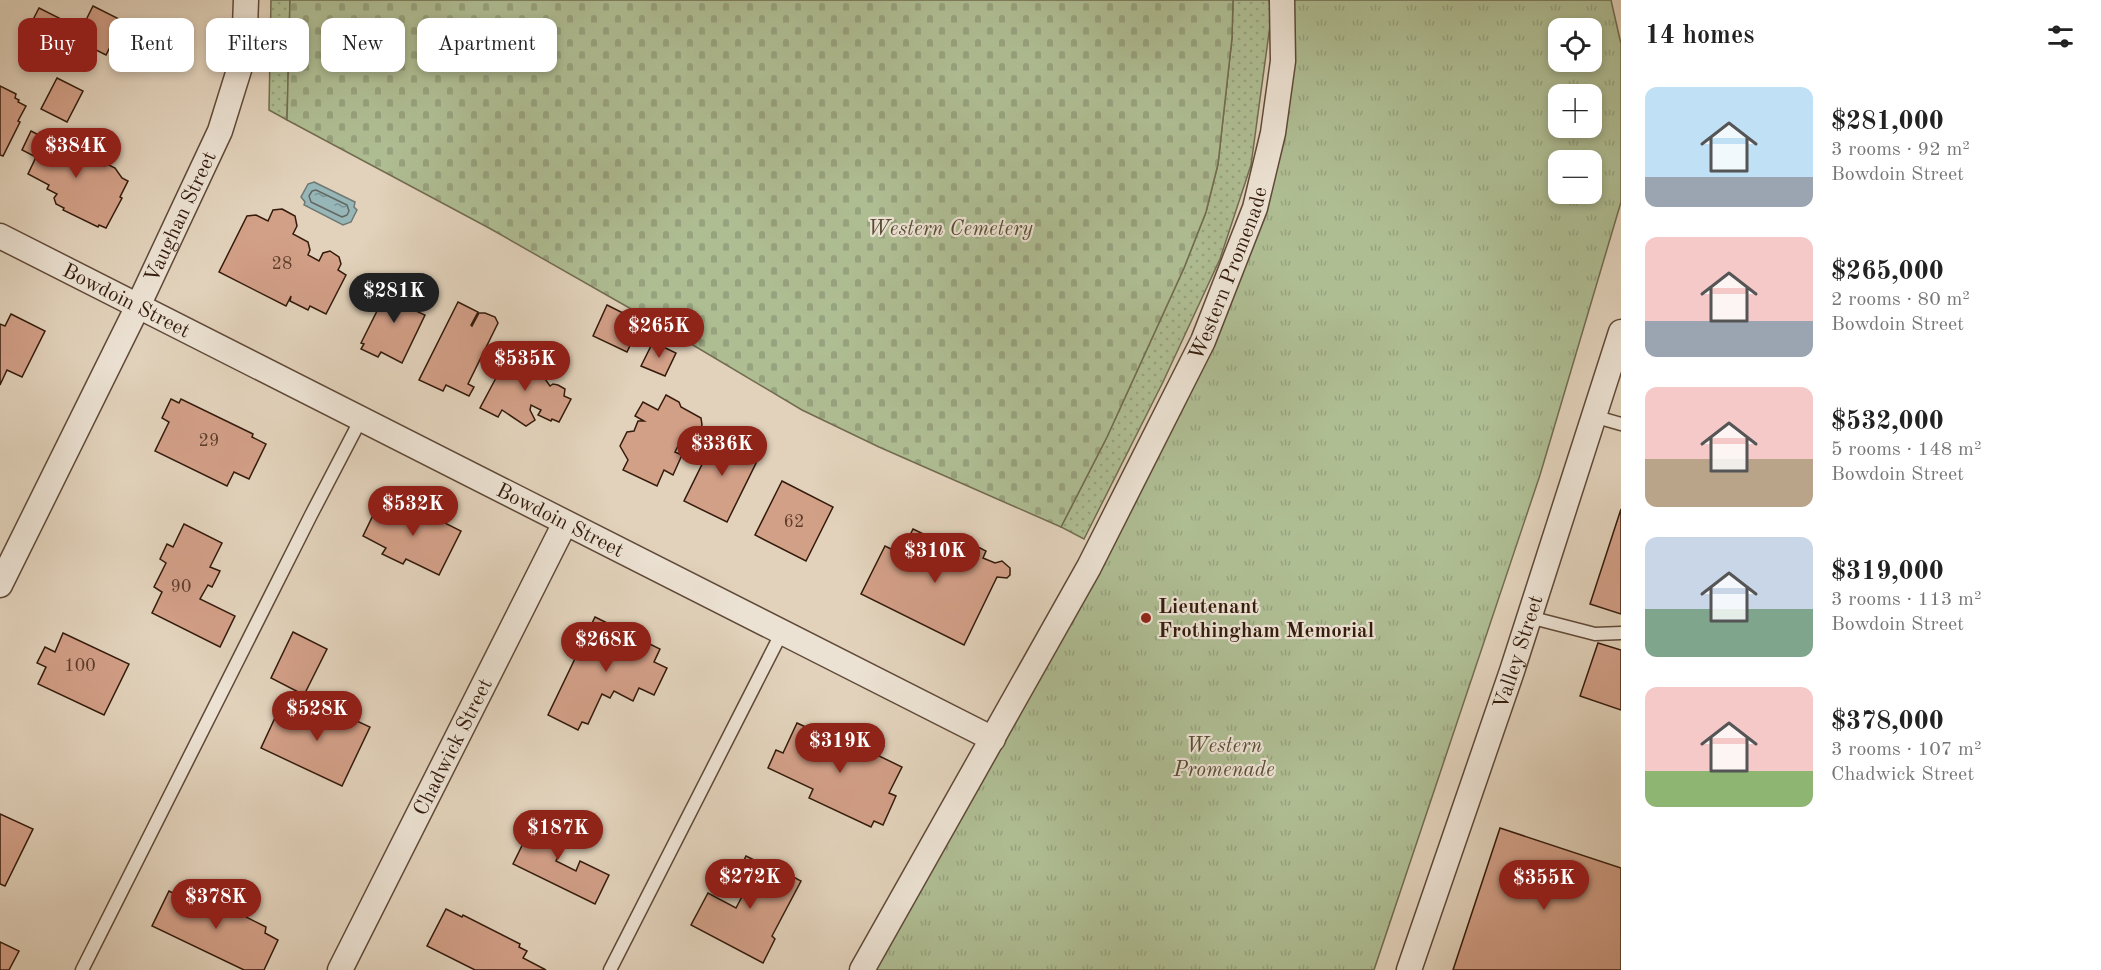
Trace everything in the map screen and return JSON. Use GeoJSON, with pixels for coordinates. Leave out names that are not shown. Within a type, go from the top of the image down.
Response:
{"type":"FeatureCollection","features":[{"type":"Feature","properties":{"kind":"street","name":"Vaughan Street"},"geometry":{"type":"LineString","coordinates":[[0,585],[138,306],[220,131],[244,54],[246,0]]}},
{"type":"Feature","properties":{"kind":"street","name":"Western Promenade"},"geometry":{"type":"LineString","coordinates":[[862,970],[1089,567],[1203,341],[1255,208],[1273,133],[1283,61],[1282,0]]}},
{"type":"Feature","properties":{"kind":"street","name":"Bowdoin Street"},"geometry":{"type":"LineString","coordinates":[[0,236],[993,739]]}},
{"type":"Feature","properties":{"kind":"street","name":"Valley Street"},"geometry":{"type":"LineString","coordinates":[[1409,970],[1529,617],[1621,332]]}},
{"type":"Feature","properties":{"kind":"street","name":"Chadwick Street"},"geometry":{"type":"LineString","coordinates":[[340,970],[565,523]]}},
{"type":"Feature","properties":{"kind":"lane"},"geometry":{"type":"LineString","coordinates":[[1593,416],[1621,424]]}},
{"type":"Feature","properties":{"kind":"lane"},"geometry":{"type":"LineString","coordinates":[[82,970],[361,419]]}},
{"type":"Feature","properties":{"kind":"lane"},"geometry":{"type":"LineString","coordinates":[[1529,617],[1595,634],[1621,633]]}},
{"type":"Feature","properties":{"kind":"lane"},"geometry":{"type":"LineString","coordinates":[[610,970],[782,632]]}},
{"type":"Feature","properties":{"kind":"green space"},"geometry":{"type":"Polygon","coordinates":[[[271,0],[290,0],[290,18],[271,18],[271,0]]]}},
{"type":"Feature","properties":{"kind":"green space","name":"Western Cemetery"},"geometry":{"type":"Polygon","coordinates":[[[290,0],[1233,0],[1232,38],[1218,164],[1206,212],[1184,268],[1107,437],[1061,527],[879,447],[802,410],[489,228],[287,120],[288,72],[309,72],[309,18],[290,18],[290,0]]]}},
{"type":"Feature","properties":{"kind":"green space"},"geometry":{"type":"Polygon","coordinates":[[[1233,0],[1269,0],[1271,18],[1251,165],[1220,259],[1163,382],[1084,539],[1061,527],[1107,437],[1184,268],[1206,212],[1218,164],[1232,38],[1233,0]]]}},
{"type":"Feature","properties":{"kind":"green space","name":"Western Promenade"},"geometry":{"type":"Polygon","coordinates":[[[1282,0],[1611,0],[1621,44],[1621,202],[1540,475],[1374,970],[862,970],[1089,567],[1255,208],[1282,0]]]}},
{"type":"Feature","properties":{"kind":"green space"},"geometry":{"type":"Polygon","coordinates":[[[270,72],[288,72],[287,120],[269,110],[270,72]]]}},
{"type":"Feature","properties":{"kind":"water"},"geometry":{"type":"Polygon","coordinates":[[[314,182],[355,202],[354,207],[357,210],[351,222],[343,225],[304,205],[305,202],[301,197],[308,184],[314,182]]]}},
{"type":"Feature","properties":{"kind":"building"},"geometry":{"type":"Polygon","coordinates":[[[93,6],[117,18],[109,18],[109,49],[106,55],[97,50],[97,18],[87,18],[93,6]]]}},
{"type":"Feature","properties":{"kind":"building"},"geometry":{"type":"Polygon","coordinates":[[[39,8],[59,18],[34,18],[39,8]]]}},
{"type":"Feature","properties":{"kind":"building"},"geometry":{"type":"Polygon","coordinates":[[[57,78],[83,91],[67,122],[41,109],[57,78]]]}},
{"type":"Feature","properties":{"kind":"building"},"geometry":{"type":"Polygon","coordinates":[[[0,86],[16,94],[15,98],[19,100],[18,102],[26,106],[3,156],[0,155],[0,86]]]}},
{"type":"Feature","properties":{"kind":"building"},"geometry":{"type":"Polygon","coordinates":[[[31,131],[54,143],[60,133],[76,141],[74,146],[102,161],[100,164],[115,168],[122,178],[128,181],[106,228],[99,225],[98,227],[63,210],[64,208],[56,204],[54,198],[57,194],[47,189],[49,185],[28,174],[36,157],[22,150],[31,131]]]}},
{"type":"Feature","properties":{"kind":"building"},"geometry":{"type":"Polygon","coordinates":[[[282,209],[295,216],[297,226],[293,234],[308,242],[310,250],[308,255],[319,261],[323,253],[330,251],[339,257],[341,264],[338,270],[346,275],[326,314],[310,306],[308,310],[290,301],[291,296],[286,306],[219,272],[247,216],[256,215],[268,221],[273,210],[282,209]]]}},
{"type":"Feature","properties":{"kind":"building"},"geometry":{"type":"Polygon","coordinates":[[[389,279],[413,291],[410,297],[418,301],[414,310],[425,315],[402,363],[381,352],[378,357],[361,349],[364,344],[361,343],[387,291],[384,289],[389,279]]]}},
{"type":"Feature","properties":{"kind":"building"},"geometry":{"type":"Polygon","coordinates":[[[458,302],[478,312],[472,326],[479,313],[495,317],[498,323],[468,384],[474,387],[469,396],[446,385],[443,391],[419,380],[458,302]]]}},
{"type":"Feature","properties":{"kind":"building"},"geometry":{"type":"Polygon","coordinates":[[[607,305],[641,322],[627,352],[593,336],[607,305]]]}},
{"type":"Feature","properties":{"kind":"building"},"geometry":{"type":"Polygon","coordinates":[[[11,314],[45,331],[22,377],[7,370],[0,385],[0,324],[5,326],[11,314]]]}},
{"type":"Feature","properties":{"kind":"building"},"geometry":{"type":"Polygon","coordinates":[[[653,342],[676,353],[665,376],[641,366],[653,342]]]}},
{"type":"Feature","properties":{"kind":"building"},"geometry":{"type":"Polygon","coordinates":[[[512,348],[535,361],[532,365],[548,374],[545,379],[550,386],[558,385],[565,389],[564,396],[571,399],[559,422],[538,415],[541,410],[531,405],[530,410],[535,420],[526,426],[502,410],[498,417],[480,408],[512,348]]]}},
{"type":"Feature","properties":{"kind":"building"},"geometry":{"type":"Polygon","coordinates":[[[666,395],[701,418],[702,425],[696,438],[688,440],[682,438],[675,452],[682,455],[673,475],[664,470],[657,486],[623,470],[628,460],[620,446],[627,432],[634,431],[638,421],[644,421],[635,416],[643,402],[658,410],[666,395]]]}},
{"type":"Feature","properties":{"kind":"building"},"geometry":{"type":"Polygon","coordinates":[[[171,399],[179,403],[181,399],[253,434],[252,437],[266,444],[249,479],[234,472],[227,486],[155,451],[169,422],[162,418],[171,399]]]}},
{"type":"Feature","properties":{"kind":"building"},"geometry":{"type":"Polygon","coordinates":[[[718,432],[761,453],[727,522],[684,501],[718,432]]]}},
{"type":"Feature","properties":{"kind":"building"},"geometry":{"type":"Polygon","coordinates":[[[782,481],[833,507],[806,561],[755,535],[782,481]]]}},
{"type":"Feature","properties":{"kind":"building"},"geometry":{"type":"Polygon","coordinates":[[[401,501],[461,531],[439,575],[406,559],[403,564],[382,554],[386,548],[363,536],[377,507],[394,516],[401,501]]]}},
{"type":"Feature","properties":{"kind":"building"},"geometry":{"type":"Polygon","coordinates":[[[1621,509],[1621,614],[1590,604],[1621,509]]]}},
{"type":"Feature","properties":{"kind":"building"},"geometry":{"type":"Polygon","coordinates":[[[184,524],[222,543],[210,567],[220,571],[212,587],[208,585],[200,599],[235,616],[220,647],[152,613],[162,592],[154,587],[166,563],[160,559],[167,544],[173,547],[184,524]]]}},
{"type":"Feature","properties":{"kind":"building"},"geometry":{"type":"Polygon","coordinates":[[[913,529],[936,540],[933,546],[952,555],[961,538],[986,551],[983,558],[995,563],[1002,561],[1010,568],[1010,575],[1007,578],[997,577],[964,645],[861,594],[885,546],[901,554],[913,529]]]}},
{"type":"Feature","properties":{"kind":"building"},"geometry":{"type":"Polygon","coordinates":[[[595,617],[660,649],[654,662],[667,668],[654,695],[639,688],[633,701],[614,691],[610,698],[602,694],[588,724],[582,722],[578,730],[548,715],[595,617]]]}},
{"type":"Feature","properties":{"kind":"building"},"geometry":{"type":"Polygon","coordinates":[[[293,632],[327,649],[304,695],[271,678],[293,632]]]}},
{"type":"Feature","properties":{"kind":"building"},"geometry":{"type":"Polygon","coordinates":[[[63,633],[129,664],[104,715],[38,684],[46,667],[37,663],[45,647],[55,652],[63,633]]]}},
{"type":"Feature","properties":{"kind":"building"},"geometry":{"type":"Polygon","coordinates":[[[1598,643],[1621,650],[1621,710],[1580,696],[1598,643]]]}},
{"type":"Feature","properties":{"kind":"building"},"geometry":{"type":"Polygon","coordinates":[[[298,706],[316,714],[313,722],[325,727],[333,710],[370,727],[342,786],[261,748],[280,707],[294,714],[298,706]]]}},
{"type":"Feature","properties":{"kind":"building"},"geometry":{"type":"Polygon","coordinates":[[[797,723],[834,740],[837,736],[858,746],[862,736],[884,746],[879,756],[902,767],[889,793],[896,796],[883,825],[874,821],[871,827],[809,798],[813,789],[768,768],[776,750],[783,753],[797,723]]]}},
{"type":"Feature","properties":{"kind":"building"},"geometry":{"type":"Polygon","coordinates":[[[538,813],[571,830],[556,861],[576,871],[580,861],[609,875],[595,904],[513,864],[538,813]]]}},
{"type":"Feature","properties":{"kind":"building"},"geometry":{"type":"Polygon","coordinates":[[[0,814],[33,829],[5,886],[0,884],[0,814]]]}},
{"type":"Feature","properties":{"kind":"building"},"geometry":{"type":"Polygon","coordinates":[[[1500,828],[1621,868],[1621,970],[1453,970],[1500,828]]]}},
{"type":"Feature","properties":{"kind":"building"},"geometry":{"type":"Polygon","coordinates":[[[746,856],[760,863],[762,860],[801,881],[772,936],[775,939],[763,963],[691,925],[708,893],[736,908],[749,883],[736,876],[746,856]]]}},
{"type":"Feature","properties":{"kind":"building"},"geometry":{"type":"Polygon","coordinates":[[[199,887],[227,901],[224,906],[266,927],[265,933],[278,940],[264,970],[244,970],[152,926],[169,891],[191,902],[199,887]]]}},
{"type":"Feature","properties":{"kind":"building"},"geometry":{"type":"Polygon","coordinates":[[[446,909],[462,917],[463,915],[520,944],[519,947],[527,951],[523,958],[546,970],[475,970],[427,946],[446,909]]]}},
{"type":"Feature","properties":{"kind":"building"},"geometry":{"type":"Polygon","coordinates":[[[0,942],[19,951],[9,970],[0,970],[0,942]]]}},
{"type":"Feature","properties":{"kind":"place","name":"Lieutenant Frothingham Memorial"},"geometry":{"type":"Point","coordinates":[1146,618]}}]}
